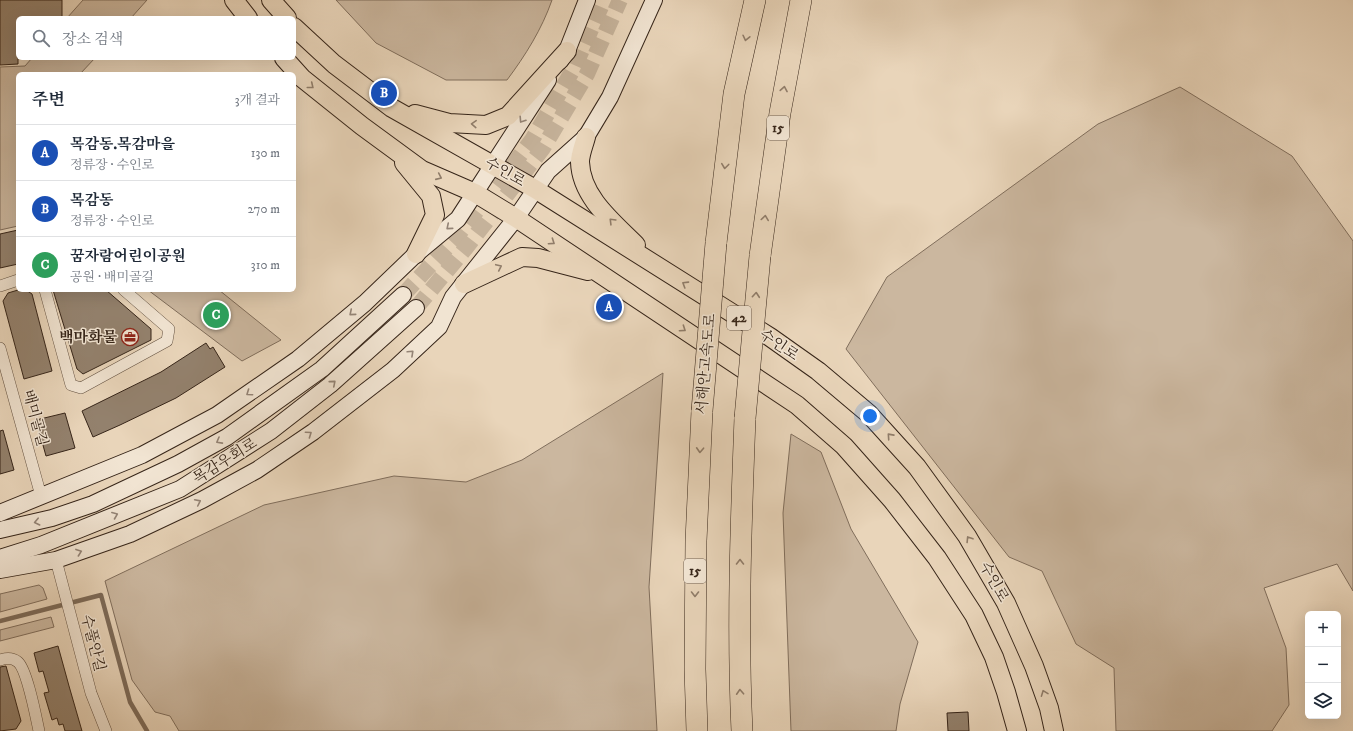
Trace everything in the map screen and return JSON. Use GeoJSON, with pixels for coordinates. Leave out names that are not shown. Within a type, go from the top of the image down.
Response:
{"type":"FeatureCollection","features":[{"type":"Feature","properties":{"kind":"highway","name":"서해안고속도로"},"geometry":{"type":"LineString","coordinates":[[697,731],[695,669],[696,541],[702,411],[716,243],[734,94],[755,0]]}},
{"type":"Feature","properties":{"kind":"highway","name":"15"},"geometry":{"type":"LineString","coordinates":[[742,731],[739,679],[740,549],[745,418],[760,256],[780,113],[800,0]]}},
{"type":"Feature","properties":{"kind":"main road"},"geometry":{"type":"LineString","coordinates":[[234,0],[246,16]]}},
{"type":"Feature","properties":{"kind":"main road"},"geometry":{"type":"LineString","coordinates":[[271,0],[284,16]]}},
{"type":"Feature","properties":{"kind":"main road"},"geometry":{"type":"LineString","coordinates":[[0,513],[142,455],[217,415],[298,359],[365,303],[416,254],[458,219],[567,51],[587,0]]}},
{"type":"Feature","properties":{"kind":"main road"},"geometry":{"type":"LineString","coordinates":[[654,0],[610,97],[586,138],[580,161],[584,184],[598,206],[660,268]]}},
{"type":"Feature","properties":{"kind":"main road","name":"수인로"},"geometry":{"type":"LineString","coordinates":[[296,29],[334,64],[392,108],[535,189],[770,337],[818,371],[869,414],[917,467],[967,536],[1006,603],[1036,673],[1049,708],[1054,731]]}},
{"type":"Feature","properties":{"kind":"main road"},"geometry":{"type":"LineString","coordinates":[[392,108],[449,123],[486,125],[508,116],[567,51]]}},
{"type":"Feature","properties":{"kind":"main road"},"geometry":{"type":"LineString","coordinates":[[286,60],[302,78],[362,126],[422,170],[475,193],[516,218],[797,404],[844,446],[892,500],[928,546],[974,615],[994,657],[1006,692],[1016,731]]}},
{"type":"Feature","properties":{"kind":"main road"},"geometry":{"type":"LineString","coordinates":[[0,570],[56,560],[130,534],[202,500],[263,466],[313,432],[393,370],[439,326],[453,297],[516,218],[548,171],[586,138]]}},
{"type":"Feature","properties":{"kind":"main road"},"geometry":{"type":"LineString","coordinates":[[393,149],[431,196],[436,214],[416,254]]}},
{"type":"Feature","properties":{"kind":"main road"},"geometry":{"type":"LineString","coordinates":[[464,284],[522,257],[538,258],[600,274]]}},
{"type":"Feature","properties":{"kind":"main road","name":"목감우회로"},"geometry":{"type":"LineString","coordinates":[[0,530],[52,518],[93,504],[178,464],[227,437],[322,369],[403,295]]}},
{"type":"Feature","properties":{"kind":"main road","name":"목감우회로"},"geometry":{"type":"LineString","coordinates":[[0,558],[41,545],[180,489],[271,432],[330,385],[416,308]]}},
{"type":"Feature","properties":{"kind":"street"},"geometry":{"type":"LineString","coordinates":[[0,286],[16,281]]}},
{"type":"Feature","properties":{"kind":"street"},"geometry":{"type":"LineString","coordinates":[[46,292],[71,385],[81,388],[167,341],[169,329],[126,292]]}},
{"type":"Feature","properties":{"kind":"street","name":"배미골길"},"geometry":{"type":"LineString","coordinates":[[0,348],[41,496]]}},
{"type":"Feature","properties":{"kind":"street","name":"수풀안길"},"geometry":{"type":"LineString","coordinates":[[56,560],[91,693],[106,731]]}},
{"type":"Feature","properties":{"kind":"street"},"geometry":{"type":"LineString","coordinates":[[0,660],[5,658],[15,660],[24,669],[39,731]]}},
{"type":"Feature","properties":{"kind":"shaded area"},"geometry":{"type":"Polygon","coordinates":[[[83,0],[147,0],[133,16],[69,16],[83,0]]]}},
{"type":"Feature","properties":{"kind":"shaded area"},"geometry":{"type":"Polygon","coordinates":[[[336,0],[552,0],[532,42],[507,80],[446,80],[376,43],[336,0]]]}},
{"type":"Feature","properties":{"kind":"shaded area"},"geometry":{"type":"Polygon","coordinates":[[[30,60],[93,60],[82,72],[16,72],[16,226],[0,230],[0,67],[25,66],[30,60]]]}},
{"type":"Feature","properties":{"kind":"shaded area"},"geometry":{"type":"Polygon","coordinates":[[[1180,87],[1292,156],[1353,241],[1353,591],[1337,564],[1264,588],[1286,648],[1289,705],[1272,731],[1116,731],[1114,668],[1076,644],[1042,571],[1009,557],[846,349],[887,277],[1098,124],[1180,87]]]}},
{"type":"Feature","properties":{"kind":"shaded area"},"geometry":{"type":"Polygon","coordinates":[[[151,292],[221,292],[281,340],[242,361],[151,292]]]}},
{"type":"Feature","properties":{"kind":"shaded area"},"geometry":{"type":"Polygon","coordinates":[[[663,373],[649,587],[657,731],[179,731],[170,716],[155,712],[132,680],[105,581],[264,505],[394,476],[466,482],[522,460],[663,373]]]}},
{"type":"Feature","properties":{"kind":"shaded area"},"geometry":{"type":"Polygon","coordinates":[[[791,434],[821,452],[851,529],[918,642],[900,704],[896,731],[791,731],[783,513],[791,434]]]}},
{"type":"Feature","properties":{"kind":"shaded area"},"geometry":{"type":"Polygon","coordinates":[[[39,585],[43,588],[47,599],[0,612],[0,594],[39,585]]]}},
{"type":"Feature","properties":{"kind":"shaded area"},"geometry":{"type":"Polygon","coordinates":[[[51,617],[54,627],[0,641],[0,630],[51,617]]]}},
{"type":"Feature","properties":{"kind":"building"},"geometry":{"type":"Polygon","coordinates":[[[0,0],[62,0],[62,16],[16,16],[16,60],[18,60],[18,64],[0,65],[0,0]]]}},
{"type":"Feature","properties":{"kind":"building"},"geometry":{"type":"Polygon","coordinates":[[[16,230],[16,264],[0,268],[0,234],[16,230]]]}},
{"type":"Feature","properties":{"kind":"building"},"geometry":{"type":"Polygon","coordinates":[[[16,291],[16,292],[29,292],[32,294],[52,371],[24,379],[3,301],[8,293],[16,291]]]}},
{"type":"Feature","properties":{"kind":"building"},"geometry":{"type":"Polygon","coordinates":[[[54,292],[108,292],[151,329],[151,340],[83,374],[77,369],[54,292]]]}},
{"type":"Feature","properties":{"kind":"building"},"geometry":{"type":"Polygon","coordinates":[[[206,343],[210,349],[213,347],[225,367],[176,398],[93,437],[82,411],[161,372],[206,343]]]}},
{"type":"Feature","properties":{"kind":"building"},"geometry":{"type":"Polygon","coordinates":[[[65,413],[75,448],[46,456],[36,420],[65,413]]]}},
{"type":"Feature","properties":{"kind":"building"},"geometry":{"type":"Polygon","coordinates":[[[3,430],[14,470],[0,474],[0,431],[3,430]]]}},
{"type":"Feature","properties":{"kind":"building"},"geometry":{"type":"Polygon","coordinates":[[[58,646],[82,731],[65,731],[63,724],[59,725],[57,718],[52,720],[44,693],[49,692],[43,671],[39,672],[34,653],[58,646]]]}},
{"type":"Feature","properties":{"kind":"building"},"geometry":{"type":"Polygon","coordinates":[[[6,666],[21,721],[16,729],[0,731],[0,667],[6,666]]]}},
{"type":"Feature","properties":{"kind":"building"},"geometry":{"type":"Polygon","coordinates":[[[968,712],[969,731],[948,731],[947,713],[968,712]]]}},
{"type":"Feature","properties":{"kind":"waterway"},"geometry":{"type":"LineString","coordinates":[[0,621],[101,595],[130,702],[147,731]]}},
{"type":"Feature","properties":{"kind":"tunnel"},"geometry":{"type":"LineString","coordinates":[[403,295],[454,240],[532,140],[574,68],[604,0]]}},
{"type":"Feature","properties":{"kind":"tunnel"},"geometry":{"type":"LineString","coordinates":[[416,308],[465,249],[543,148],[587,74],[620,0]]}},
{"type":"Feature","properties":{"kind":"place","name":"목감동"},"geometry":{"type":"Point","coordinates":[384,93]}},
{"type":"Feature","properties":{"kind":"place","name":"목감동.목감마을"},"geometry":{"type":"Point","coordinates":[609,307]}},
{"type":"Feature","properties":{"kind":"place","name":"꿈자람어린이공원"},"geometry":{"type":"Point","coordinates":[216,315]}},
{"type":"Feature","properties":{"kind":"place","name":"백마화물"},"geometry":{"type":"Point","coordinates":[130,337]}}]}
